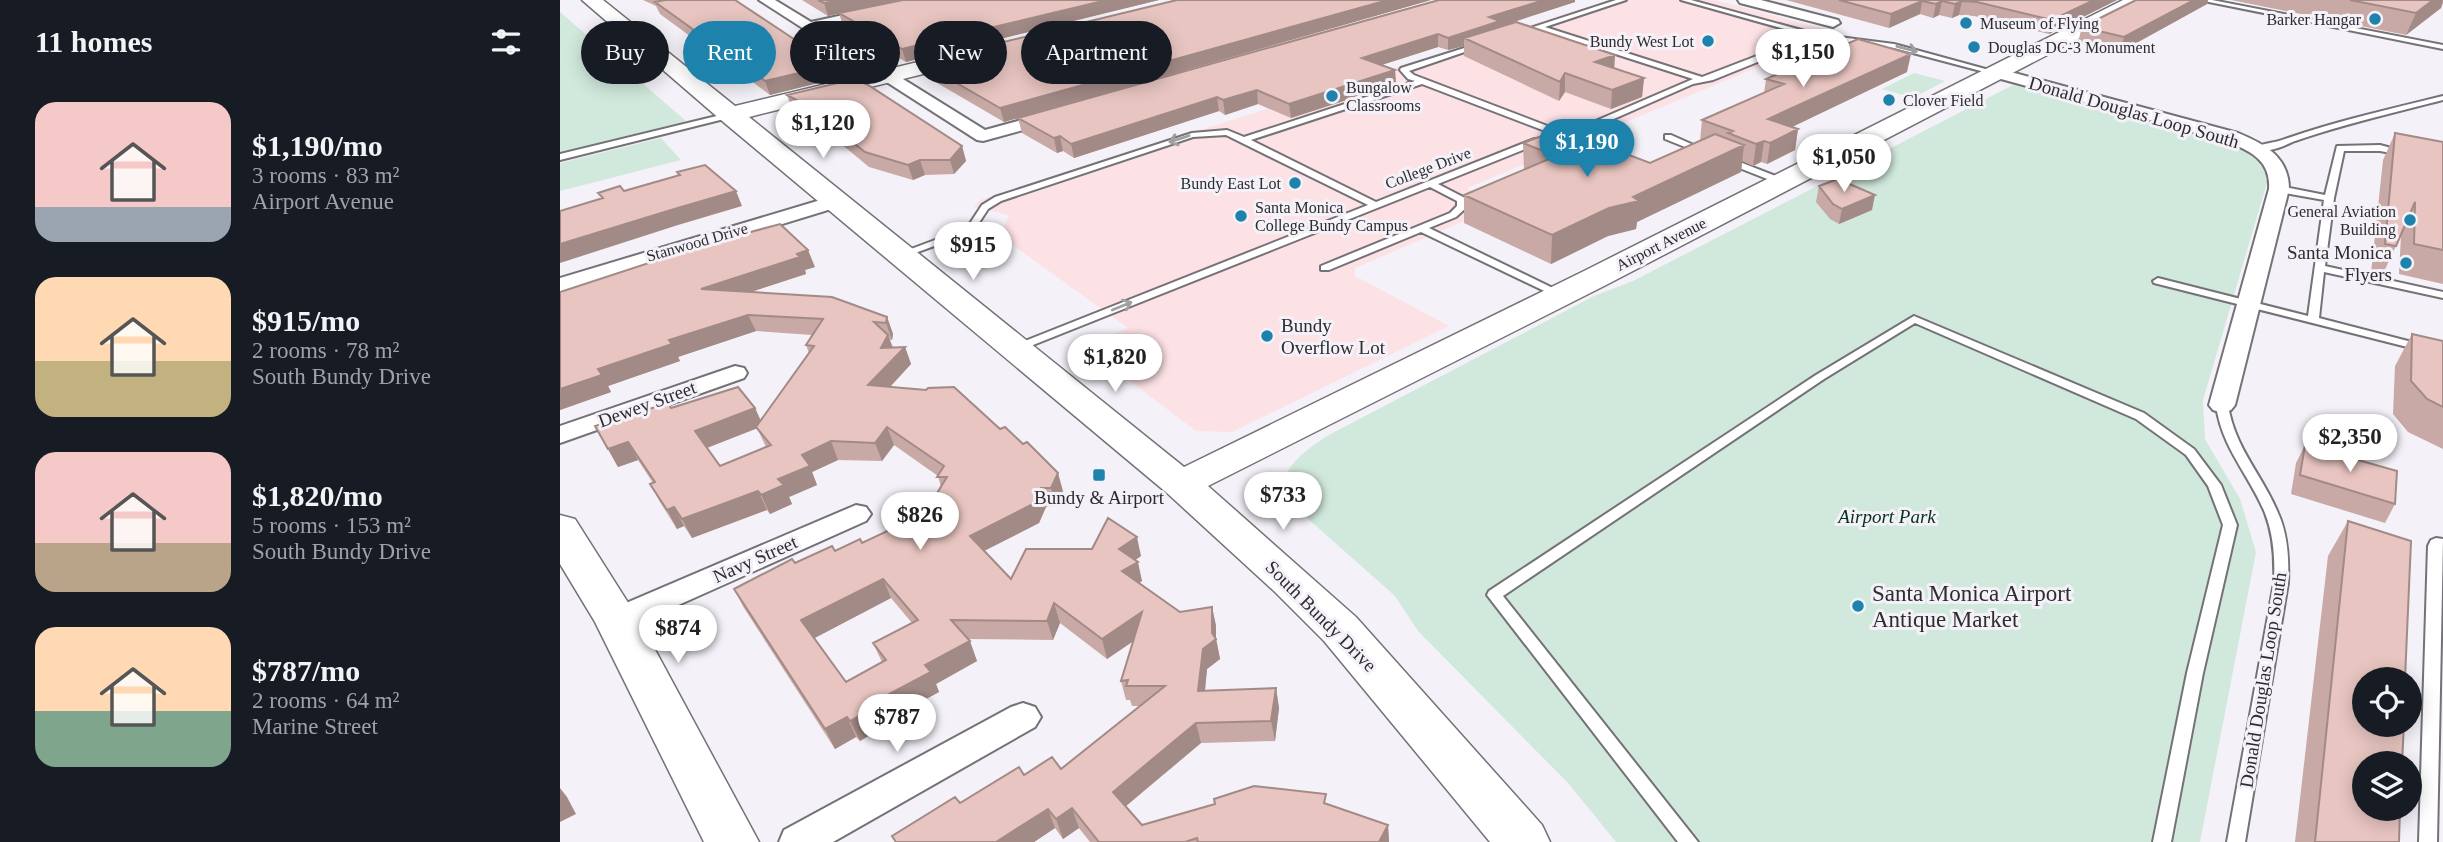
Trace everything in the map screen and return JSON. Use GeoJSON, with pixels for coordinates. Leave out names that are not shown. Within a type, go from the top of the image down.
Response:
{"type":"FeatureCollection","features":[{"type":"Feature","properties":{"kind":"main road","name":"South Bundy Drive"},"geometry":{"type":"LineString","coordinates":[[900,255],[1013,349]]}},
{"type":"Feature","properties":{"kind":"street","name":"South Bundy Drive"},"geometry":{"type":"LineString","coordinates":[[591,0],[729,115],[780,153],[834,202],[900,255]]}},
{"type":"Feature","properties":{"kind":"street"},"geometry":{"type":"LineString","coordinates":[[766,0],[799,21]]}},
{"type":"Feature","properties":{"kind":"street"},"geometry":{"type":"LineString","coordinates":[[835,21],[931,0]]}},
{"type":"Feature","properties":{"kind":"street"},"geometry":{"type":"LineString","coordinates":[[1745,0],[1833,23]]}},
{"type":"Feature","properties":{"kind":"street"},"geometry":{"type":"LineString","coordinates":[[1775,8],[1797,0]]}},
{"type":"Feature","properties":{"kind":"street","name":"Airport Avenue"},"geometry":{"type":"LineString","coordinates":[[1181,484],[1783,182],[2132,1]]}},
{"type":"Feature","properties":{"kind":"street","name":"Donald Douglas Loop South"},"geometry":{"type":"LineString","coordinates":[[1996,73],[2232,137],[2258,148],[2274,162],[2279,171],[2279,189],[2251,305],[2222,405]]}},
{"type":"Feature","properties":{"kind":"street"},"geometry":{"type":"LineString","coordinates":[[729,115],[855,84]]}},
{"type":"Feature","properties":{"kind":"street"},"geometry":{"type":"LineString","coordinates":[[900,84],[983,136],[1068,112]]}},
{"type":"Feature","properties":{"kind":"street","name":"Stanwood Drive"},"geometry":{"type":"LineString","coordinates":[[560,285],[615,266],[834,202]]}},
{"type":"Feature","properties":{"kind":"street","name":"South Bundy Drive"},"geometry":{"type":"LineString","coordinates":[[1013,349],[1181,484],[1340,629],[1524,842]]}},
{"type":"Feature","properties":{"kind":"street","name":"Dewey Street"},"geometry":{"type":"LineString","coordinates":[[560,435],[734,373]]}},
{"type":"Feature","properties":{"kind":"street","name":"Navy Street"},"geometry":{"type":"LineString","coordinates":[[616,620],[856,514]]}},
{"type":"Feature","properties":{"kind":"street"},"geometry":{"type":"LineString","coordinates":[[560,529],[616,620],[732,842]]}},
{"type":"Feature","properties":{"kind":"street"},"geometry":{"type":"LineString","coordinates":[[799,842],[1023,717]]}},
{"type":"Feature","properties":{"kind":"lane"},"geometry":{"type":"LineString","coordinates":[[1514,35],[1623,0]]}},
{"type":"Feature","properties":{"kind":"lane"},"geometry":{"type":"LineString","coordinates":[[1684,0],[1816,36],[1894,46],[1996,73]]}},
{"type":"Feature","properties":{"kind":"lane"},"geometry":{"type":"LineString","coordinates":[[2202,0],[2443,47]]}},
{"type":"Feature","properties":{"kind":"lane"},"geometry":{"type":"LineString","coordinates":[[1540,26],[1704,80]]}},
{"type":"Feature","properties":{"kind":"lane","name":"College Drive"},"geometry":{"type":"LineString","coordinates":[[1013,349],[1546,138],[1580,131],[1655,100],[1671,90],[1704,80],[1816,36]]}},
{"type":"Feature","properties":{"kind":"lane"},"geometry":{"type":"LineString","coordinates":[[1488,43],[1404,71],[1423,82],[1561,134]]}},
{"type":"Feature","properties":{"kind":"lane"},"geometry":{"type":"LineString","coordinates":[[1244,140],[1423,82]]}},
{"type":"Feature","properties":{"kind":"lane"},"geometry":{"type":"LineString","coordinates":[[2258,148],[2271,147],[2331,126],[2443,98]]}},
{"type":"Feature","properties":{"kind":"lane"},"geometry":{"type":"LineString","coordinates":[[560,157],[729,115]]}},
{"type":"Feature","properties":{"kind":"lane"},"geometry":{"type":"LineString","coordinates":[[900,255],[970,230],[985,207],[998,199],[1192,135],[1227,132],[1375,205]]}},
{"type":"Feature","properties":{"kind":"lane"},"geometry":{"type":"LineString","coordinates":[[1668,137],[1708,153]]}},
{"type":"Feature","properties":{"kind":"lane"},"geometry":{"type":"LineString","coordinates":[[2313,320],[2329,198],[2340,148],[2379,148],[2418,155]]}},
{"type":"Feature","properties":{"kind":"lane"},"geometry":{"type":"LineString","coordinates":[[1720,157],[1783,182]]}},
{"type":"Feature","properties":{"kind":"lane"},"geometry":{"type":"LineString","coordinates":[[1325,268],[1453,215],[1462,208],[1462,200],[1432,184]]}},
{"type":"Feature","properties":{"kind":"lane"},"geometry":{"type":"LineString","coordinates":[[2279,189],[2329,198]]}},
{"type":"Feature","properties":{"kind":"lane"},"geometry":{"type":"LineString","coordinates":[[1421,228],[1559,295]]}},
{"type":"Feature","properties":{"kind":"lane"},"geometry":{"type":"LineString","coordinates":[[2321,268],[2443,295]]}},
{"type":"Feature","properties":{"kind":"lane"},"geometry":{"type":"LineString","coordinates":[[2158,281],[2443,351]]}},
{"type":"Feature","properties":{"kind":"lane"},"geometry":{"type":"LineString","coordinates":[[1689,842],[1494,595],[1820,377],[1914,319],[2140,416],[2190,452],[2214,485],[2230,525],[2195,673],[2162,842]]}},
{"type":"Feature","properties":{"kind":"lane","name":"Donald Douglas Loop South"},"geometry":{"type":"LineString","coordinates":[[2222,405],[2230,441],[2268,504],[2283,556],[2281,583],[2236,842]]}},
{"type":"Feature","properties":{"kind":"lane"},"geometry":{"type":"LineString","coordinates":[[2428,842],[2440,544]]}},
{"type":"Feature","properties":{"kind":"shaded area","name":"Santa Monica College Bundy Campus"},"geometry":{"type":"Polygon","coordinates":[[[1609,0],[1715,0],[1840,33],[1467,188],[1474,192],[1471,218],[1355,268],[1355,276],[1449,326],[1232,432],[1196,431],[1085,347],[1128,328],[999,235],[1009,215],[974,207],[980,200],[1609,0]]]}},
{"type":"Feature","properties":{"kind":"green space"},"geometry":{"type":"Polygon","coordinates":[[[560,12],[581,30],[581,84],[643,84],[686,121],[560,153],[560,12]]]}},
{"type":"Feature","properties":{"kind":"green space"},"geometry":{"type":"Polygon","coordinates":[[[1914,73],[1945,81],[1913,98],[1882,89],[1914,73]]]}},
{"type":"Feature","properties":{"kind":"green space","name":"Airport Park"},"geometry":{"type":"Polygon","coordinates":[[[2013,85],[2221,139],[2255,155],[2266,166],[2269,176],[2203,400],[2205,439],[2240,499],[2256,552],[2200,842],[1616,842],[1568,783],[1418,631],[1395,596],[1289,502],[1285,491],[1288,472],[1300,457],[1325,437],[1594,296],[1633,281],[2013,85]]]}},
{"type":"Feature","properties":{"kind":"green space"},"geometry":{"type":"Polygon","coordinates":[[[661,138],[681,160],[560,191],[560,163],[661,138]]]}},
{"type":"Feature","properties":{"kind":"building"},"geometry":{"type":"Polygon","coordinates":[[[735,0],[767,21],[683,22],[655,2],[735,0]]]}},
{"type":"Feature","properties":{"kind":"building"},"geometry":{"type":"Polygon","coordinates":[[[818,0],[840,0],[824,3],[818,0]]]}},
{"type":"Feature","properties":{"kind":"building"},"geometry":{"type":"Polygon","coordinates":[[[903,0],[1107,0],[1007,24],[1007,21],[914,21],[914,46],[902,49],[900,21],[853,21],[839,13],[903,0]]]}},
{"type":"Feature","properties":{"kind":"building"},"geometry":{"type":"Polygon","coordinates":[[[1177,0],[1388,0],[1172,60],[1172,21],[1090,21],[1177,0]]]}},
{"type":"Feature","properties":{"kind":"building"},"geometry":{"type":"Polygon","coordinates":[[[1439,0],[1544,0],[1489,17],[1500,21],[1448,38],[1438,34],[1362,58],[1395,70],[1289,104],[1257,90],[1223,100],[1217,97],[1071,144],[1060,136],[1054,138],[1018,118],[1139,84],[1172,84],[1172,75],[1439,0]]]}},
{"type":"Feature","properties":{"kind":"building"},"geometry":{"type":"Polygon","coordinates":[[[1839,0],[2094,0],[2052,20],[1977,2],[1962,1],[1955,4],[1942,1],[1936,4],[1922,1],[1891,14],[1839,0]]]}},
{"type":"Feature","properties":{"kind":"building"},"geometry":{"type":"Polygon","coordinates":[[[2136,0],[2194,0],[2124,37],[2082,27],[2136,0]]]}},
{"type":"Feature","properties":{"kind":"building"},"geometry":{"type":"Polygon","coordinates":[[[2350,0],[2433,0],[2416,13],[2350,0]]]}},
{"type":"Feature","properties":{"kind":"building"},"geometry":{"type":"Polygon","coordinates":[[[1516,22],[1615,55],[1595,62],[1644,78],[1612,90],[1565,73],[1560,82],[1464,38],[1516,22]]]}},
{"type":"Feature","properties":{"kind":"building"},"geometry":{"type":"Polygon","coordinates":[[[776,27],[790,36],[790,75],[776,78],[776,27]]]}},
{"type":"Feature","properties":{"kind":"building"},"geometry":{"type":"Polygon","coordinates":[[[1021,38],[1021,84],[1086,84],[1000,108],[958,84],[1007,84],[1007,41],[1021,38]]]}},
{"type":"Feature","properties":{"kind":"building"},"geometry":{"type":"Polygon","coordinates":[[[1858,39],[1911,54],[1768,119],[1798,129],[1770,143],[1764,141],[1756,144],[1728,133],[1733,131],[1702,120],[1784,84],[1766,79],[1858,39]]]}},
{"type":"Feature","properties":{"kind":"building"},"geometry":{"type":"Polygon","coordinates":[[[833,84],[866,84],[962,146],[950,160],[920,160],[908,165],[865,152],[806,105],[787,95],[833,84]]]}},
{"type":"Feature","properties":{"kind":"building"},"geometry":{"type":"Polygon","coordinates":[[[1560,129],[1650,163],[1715,134],[1744,145],[1633,197],[1639,201],[1609,208],[1552,235],[1464,195],[1556,156],[1523,143],[1560,129]]]}},
{"type":"Feature","properties":{"kind":"building"},"geometry":{"type":"Polygon","coordinates":[[[2395,133],[2443,142],[2443,250],[2414,244],[2415,202],[2396,246],[2385,244],[2395,133]]]}},
{"type":"Feature","properties":{"kind":"building"},"geometry":{"type":"Polygon","coordinates":[[[705,165],[736,191],[560,244],[560,211],[603,198],[598,193],[620,186],[624,191],[705,165]]]}},
{"type":"Feature","properties":{"kind":"building"},"geometry":{"type":"Polygon","coordinates":[[[1838,179],[1875,195],[1842,209],[1833,204],[1819,186],[1838,179]]]}},
{"type":"Feature","properties":{"kind":"building"},"geometry":{"type":"Polygon","coordinates":[[[780,224],[808,250],[797,254],[800,257],[701,289],[832,297],[887,317],[886,323],[874,322],[888,335],[881,348],[905,347],[868,385],[926,390],[954,387],[1000,429],[1005,427],[1023,444],[1027,442],[1058,473],[1051,488],[1041,488],[1033,504],[970,536],[1011,579],[1026,549],[1092,549],[1108,518],[1137,537],[1119,549],[1138,562],[1122,571],[1180,612],[1212,607],[1212,633],[1216,639],[1203,649],[1198,691],[1276,688],[1271,721],[1196,723],[1113,792],[1142,825],[1215,804],[1214,799],[1254,786],[1326,794],[1324,803],[1388,825],[1379,842],[1198,842],[1197,838],[1185,842],[1099,842],[1072,808],[1056,819],[1048,809],[996,842],[896,842],[892,836],[955,797],[960,803],[1019,767],[1024,775],[1052,757],[1061,769],[1165,686],[1126,686],[1128,680],[1121,681],[1142,612],[1102,639],[1054,603],[1047,621],[951,620],[970,641],[925,665],[931,672],[889,694],[895,702],[868,716],[866,712],[850,721],[847,717],[825,729],[734,589],[792,559],[795,563],[832,546],[835,551],[860,539],[862,543],[924,514],[947,477],[937,477],[944,466],[887,427],[875,443],[831,441],[802,455],[810,466],[778,479],[784,485],[761,495],[758,491],[682,519],[674,507],[667,510],[650,484],[655,482],[628,442],[608,449],[595,426],[668,403],[671,408],[738,387],[755,408],[695,431],[720,466],[771,445],[756,427],[814,346],[806,345],[823,319],[748,315],[669,340],[672,344],[598,369],[602,375],[560,389],[560,292],[710,243],[780,224]],[[883,579],[801,620],[846,682],[886,660],[873,643],[918,620],[883,579]]]}},
{"type":"Feature","properties":{"kind":"building"},"geometry":{"type":"Polygon","coordinates":[[[2412,334],[2443,341],[2443,407],[2427,399],[2411,381],[2412,334]]]}},
{"type":"Feature","properties":{"kind":"building"},"geometry":{"type":"Polygon","coordinates":[[[2305,445],[2397,471],[2395,504],[2300,475],[2305,445]]]}},
{"type":"Feature","properties":{"kind":"building"},"geometry":{"type":"Polygon","coordinates":[[[2348,521],[2411,541],[2406,667],[2352,667],[2352,737],[2403,737],[2403,751],[2352,751],[2352,821],[2400,821],[2399,842],[2315,842],[2348,521]]]}},
{"type":"Feature","properties":{"kind":"place","name":"Barker Hangar"},"geometry":{"type":"Point","coordinates":[2375,19]}},
{"type":"Feature","properties":{"kind":"place","name":"Museum of Flying"},"geometry":{"type":"Point","coordinates":[1966,23]}},
{"type":"Feature","properties":{"kind":"place","name":"Bundy West Lot"},"geometry":{"type":"Point","coordinates":[1708,41]}},
{"type":"Feature","properties":{"kind":"place","name":"Douglas DC-3 Monument"},"geometry":{"type":"Point","coordinates":[1974,47]}},
{"type":"Feature","properties":{"kind":"place","name":"Bungalow Classrooms"},"geometry":{"type":"Point","coordinates":[1332,96]}},
{"type":"Feature","properties":{"kind":"place","name":"Clover Field"},"geometry":{"type":"Point","coordinates":[1889,100]}},
{"type":"Feature","properties":{"kind":"place","name":"Bundy East Lot"},"geometry":{"type":"Point","coordinates":[1295,183]}},
{"type":"Feature","properties":{"kind":"place","name":"Santa Monica College Bundy Campus"},"geometry":{"type":"Point","coordinates":[1241,216]}},
{"type":"Feature","properties":{"kind":"place","name":"General Aviation Building"},"geometry":{"type":"Point","coordinates":[2410,220]}},
{"type":"Feature","properties":{"kind":"place","name":"Santa Monica Flyers"},"geometry":{"type":"Point","coordinates":[2406,263]}},
{"type":"Feature","properties":{"kind":"place","name":"Bundy Overflow Lot"},"geometry":{"type":"Point","coordinates":[1267,336]}},
{"type":"Feature","properties":{"kind":"place","name":"Bundy & Airport"},"geometry":{"type":"Point","coordinates":[1099,475]}},
{"type":"Feature","properties":{"kind":"place","name":"Santa Monica Airport Antique Market"},"geometry":{"type":"Point","coordinates":[1858,606]}}]}
